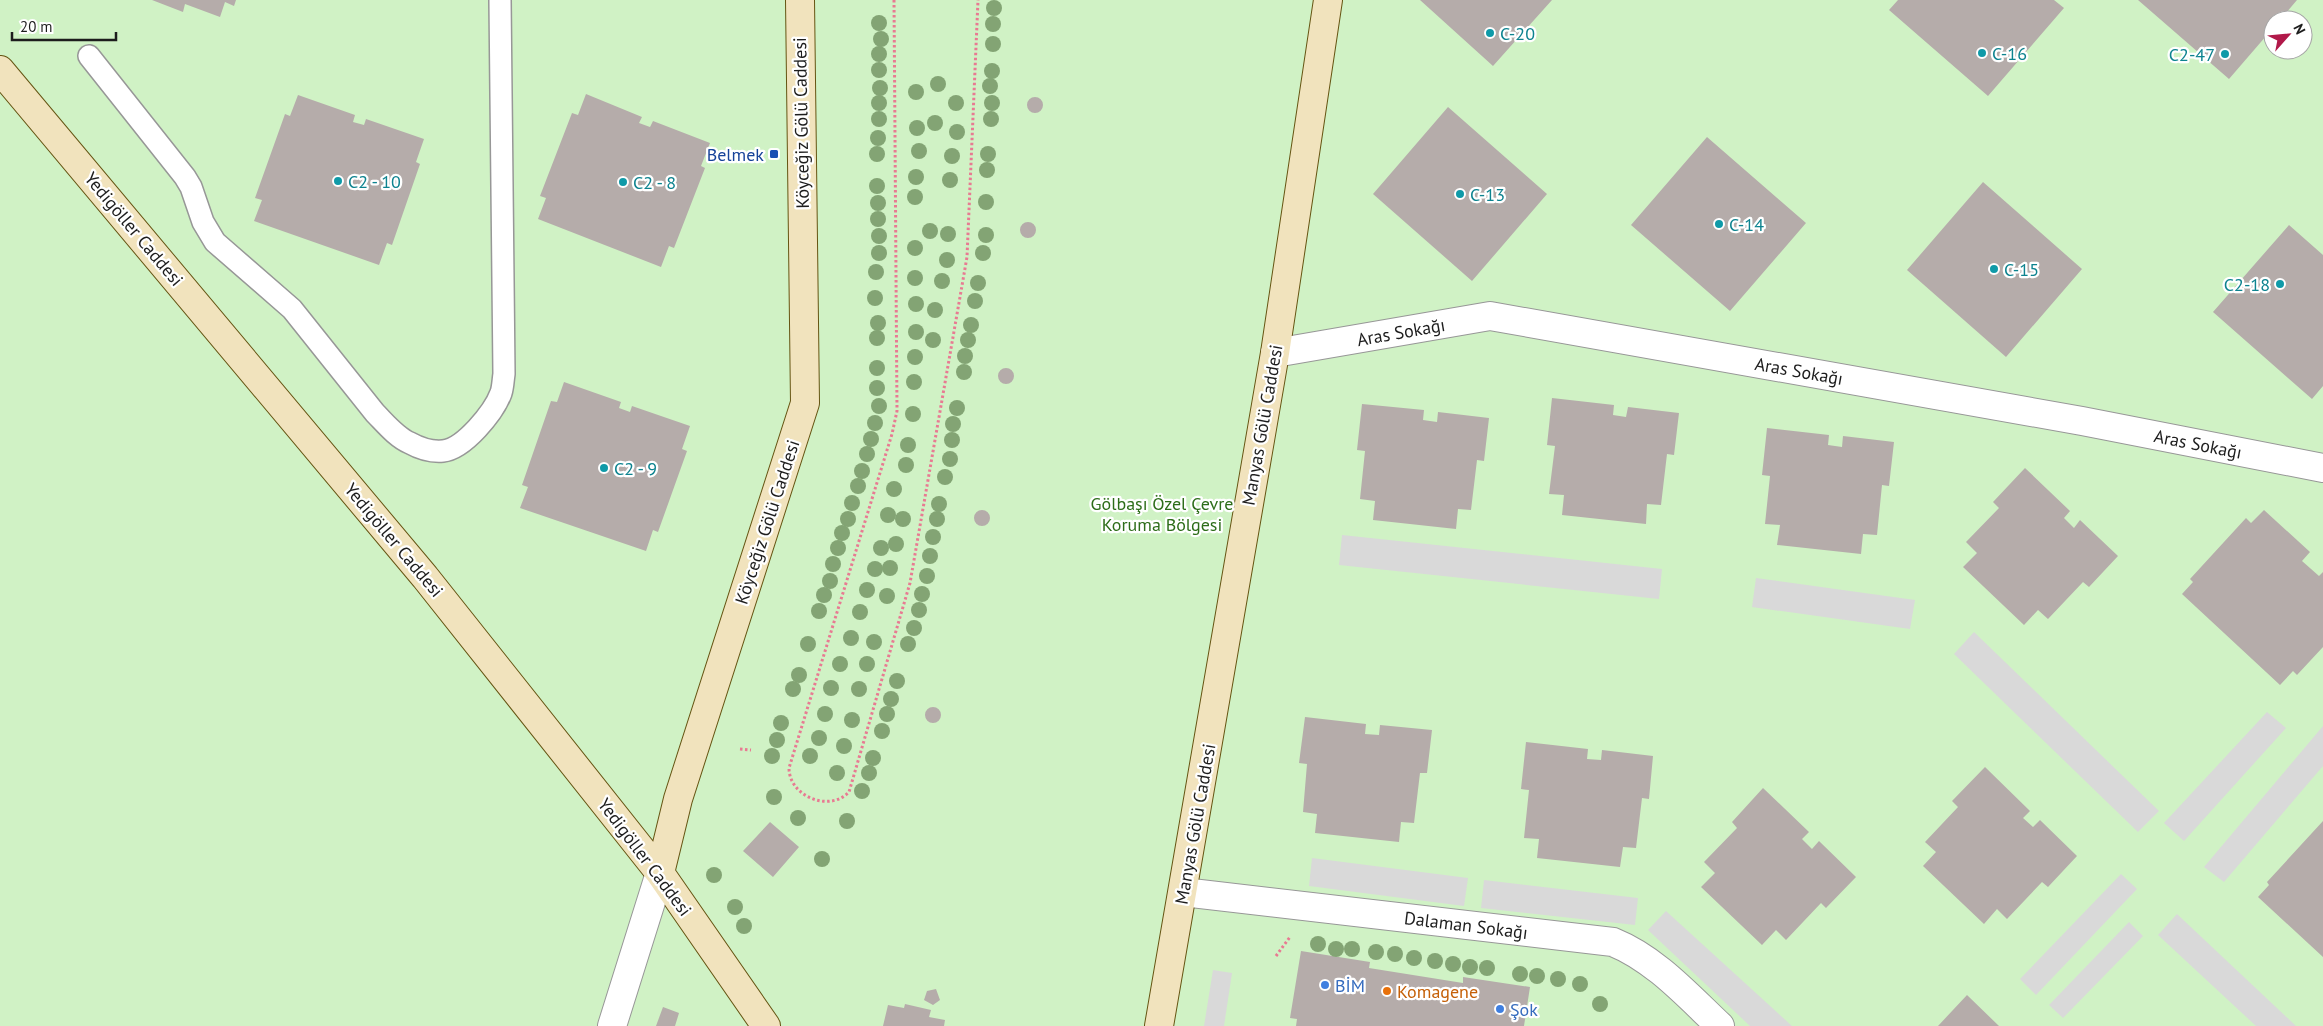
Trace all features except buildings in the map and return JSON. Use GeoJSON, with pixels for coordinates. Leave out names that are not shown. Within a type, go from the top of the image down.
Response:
{"type":"FeatureCollection","features":[{"type":"Feature","properties":{"kind":"street","name":"Köyceğiz Gölü Caddesi"},"geometry":{"type":"LineString","coordinates":[[612,1026],[660,874],[678,799],[805,402],[800,0]]}},
{"type":"Feature","properties":{"kind":"street","name":"Manyas Gölü Caddesi"},"geometry":{"type":"LineString","coordinates":[[1159,1026],[1275,353],[1328,0]]}},
{"type":"Feature","properties":{"kind":"street","name":"Yedigöller Caddesi"},"geometry":{"type":"LineString","coordinates":[[0,70],[425,577],[660,874],[766,1026]]}},
{"type":"Feature","properties":{"kind":"street","name":"Aras Sokağı"},"geometry":{"type":"LineString","coordinates":[[1275,353],[1490,316],[2072,420],[2323,468]]}},
{"type":"Feature","properties":{"kind":"street","name":"Dalaman Sokağı"},"geometry":{"type":"LineString","coordinates":[[1183,892],[1613,942],[1632,950],[1650,962],[1720,1026]]}},
{"type":"Feature","properties":{"kind":"lane"},"geometry":{"type":"LineString","coordinates":[[89,56],[186,177],[203,222],[215,242],[292,309],[375,413],[390,428],[408,443],[425,449],[444,451],[463,440],[486,418],[501,393],[504,374],[500,0]]}},
{"type":"Feature","properties":{"kind":"path"},"geometry":{"type":"LineString","coordinates":[[894,0],[897,410],[892,434],[788,768],[791,780],[799,791],[819,800],[834,800],[849,792],[910,583],[967,257],[978,0]]}},
{"type":"Feature","properties":{"kind":"path"},"geometry":{"type":"LineString","coordinates":[[740,749],[751,750]]}},
{"type":"Feature","properties":{"kind":"path"},"geometry":{"type":"LineString","coordinates":[[1276,956],[1294,932]]}},
{"type":"Feature","properties":{"kind":"green space","name":"Gölbaşı Özel Çevre Koruma Bölgesi"},"geometry":{"type":"Polygon","coordinates":[[[0,0],[2323,0],[2323,1026],[0,1026],[0,0]]]}},
{"type":"Feature","properties":{"kind":"shaded area"},"geometry":{"type":"Polygon","coordinates":[[[1342,535],[1662,569],[1659,599],[1339,565],[1342,535]]]}},
{"type":"Feature","properties":{"kind":"shaded area"},"geometry":{"type":"Polygon","coordinates":[[[1756,578],[1915,600],[1910,629],[1752,607],[1756,578]]]}},
{"type":"Feature","properties":{"kind":"shaded area"},"geometry":{"type":"Polygon","coordinates":[[[1974,632],[2159,811],[2138,832],[1954,654],[1974,632]]]}},
{"type":"Feature","properties":{"kind":"shaded area"},"geometry":{"type":"Polygon","coordinates":[[[2267,712],[2286,728],[2184,841],[2164,823],[2267,712]]]}},
{"type":"Feature","properties":{"kind":"shaded area"},"geometry":{"type":"Polygon","coordinates":[[[2323,726],[2323,766],[2224,882],[2204,867],[2323,726]]]}},
{"type":"Feature","properties":{"kind":"shaded area"},"geometry":{"type":"Polygon","coordinates":[[[1312,858],[1468,878],[1464,906],[1309,886],[1312,858]]]}},
{"type":"Feature","properties":{"kind":"shaded area"},"geometry":{"type":"Polygon","coordinates":[[[2121,874],[2137,889],[2036,995],[2020,979],[2121,874]]]}},
{"type":"Feature","properties":{"kind":"shaded area"},"geometry":{"type":"Polygon","coordinates":[[[1484,880],[1638,898],[1635,925],[1481,908],[1484,880]]]}},
{"type":"Feature","properties":{"kind":"shaded area"},"geometry":{"type":"Polygon","coordinates":[[[1666,911],[1792,1026],[1750,1026],[1648,930],[1666,911]]]}},
{"type":"Feature","properties":{"kind":"shaded area"},"geometry":{"type":"Polygon","coordinates":[[[2177,914],[2296,1026],[2256,1026],[2158,935],[2177,914]]]}},
{"type":"Feature","properties":{"kind":"shaded area"},"geometry":{"type":"Polygon","coordinates":[[[2129,922],[2143,936],[2063,1018],[2049,1005],[2129,922]]]}},
{"type":"Feature","properties":{"kind":"shaded area"},"geometry":{"type":"Polygon","coordinates":[[[1213,970],[1232,973],[1224,1026],[1204,1026],[1213,970]]]}},
{"type":"Feature","properties":{"kind":"place","name":"C-20"},"geometry":{"type":"Point","coordinates":[1490,33]}},
{"type":"Feature","properties":{"kind":"place","name":"C-16"},"geometry":{"type":"Point","coordinates":[1982,53]}},
{"type":"Feature","properties":{"kind":"place","name":"C2-47"},"geometry":{"type":"Point","coordinates":[2225,54]}},
{"type":"Feature","properties":{"kind":"place","name":"Belmek"},"geometry":{"type":"Point","coordinates":[774,154]}},
{"type":"Feature","properties":{"kind":"place","name":"C2 - 10"},"geometry":{"type":"Point","coordinates":[338,181]}},
{"type":"Feature","properties":{"kind":"place","name":"C2 - 8"},"geometry":{"type":"Point","coordinates":[623,182]}},
{"type":"Feature","properties":{"kind":"place","name":"C-13"},"geometry":{"type":"Point","coordinates":[1460,194]}},
{"type":"Feature","properties":{"kind":"place","name":"C-14"},"geometry":{"type":"Point","coordinates":[1719,224]}},
{"type":"Feature","properties":{"kind":"place","name":"C-15"},"geometry":{"type":"Point","coordinates":[1994,269]}},
{"type":"Feature","properties":{"kind":"place","name":"C2-18"},"geometry":{"type":"Point","coordinates":[2280,284]}},
{"type":"Feature","properties":{"kind":"place","name":"C2 - 9"},"geometry":{"type":"Point","coordinates":[604,468]}},
{"type":"Feature","properties":{"kind":"place","name":"BİM"},"geometry":{"type":"Point","coordinates":[1325,985]}},
{"type":"Feature","properties":{"kind":"place","name":"Komagene"},"geometry":{"type":"Point","coordinates":[1387,991]}},
{"type":"Feature","properties":{"kind":"place","name":"Şok"},"geometry":{"type":"Point","coordinates":[1500,1009]}}]}
